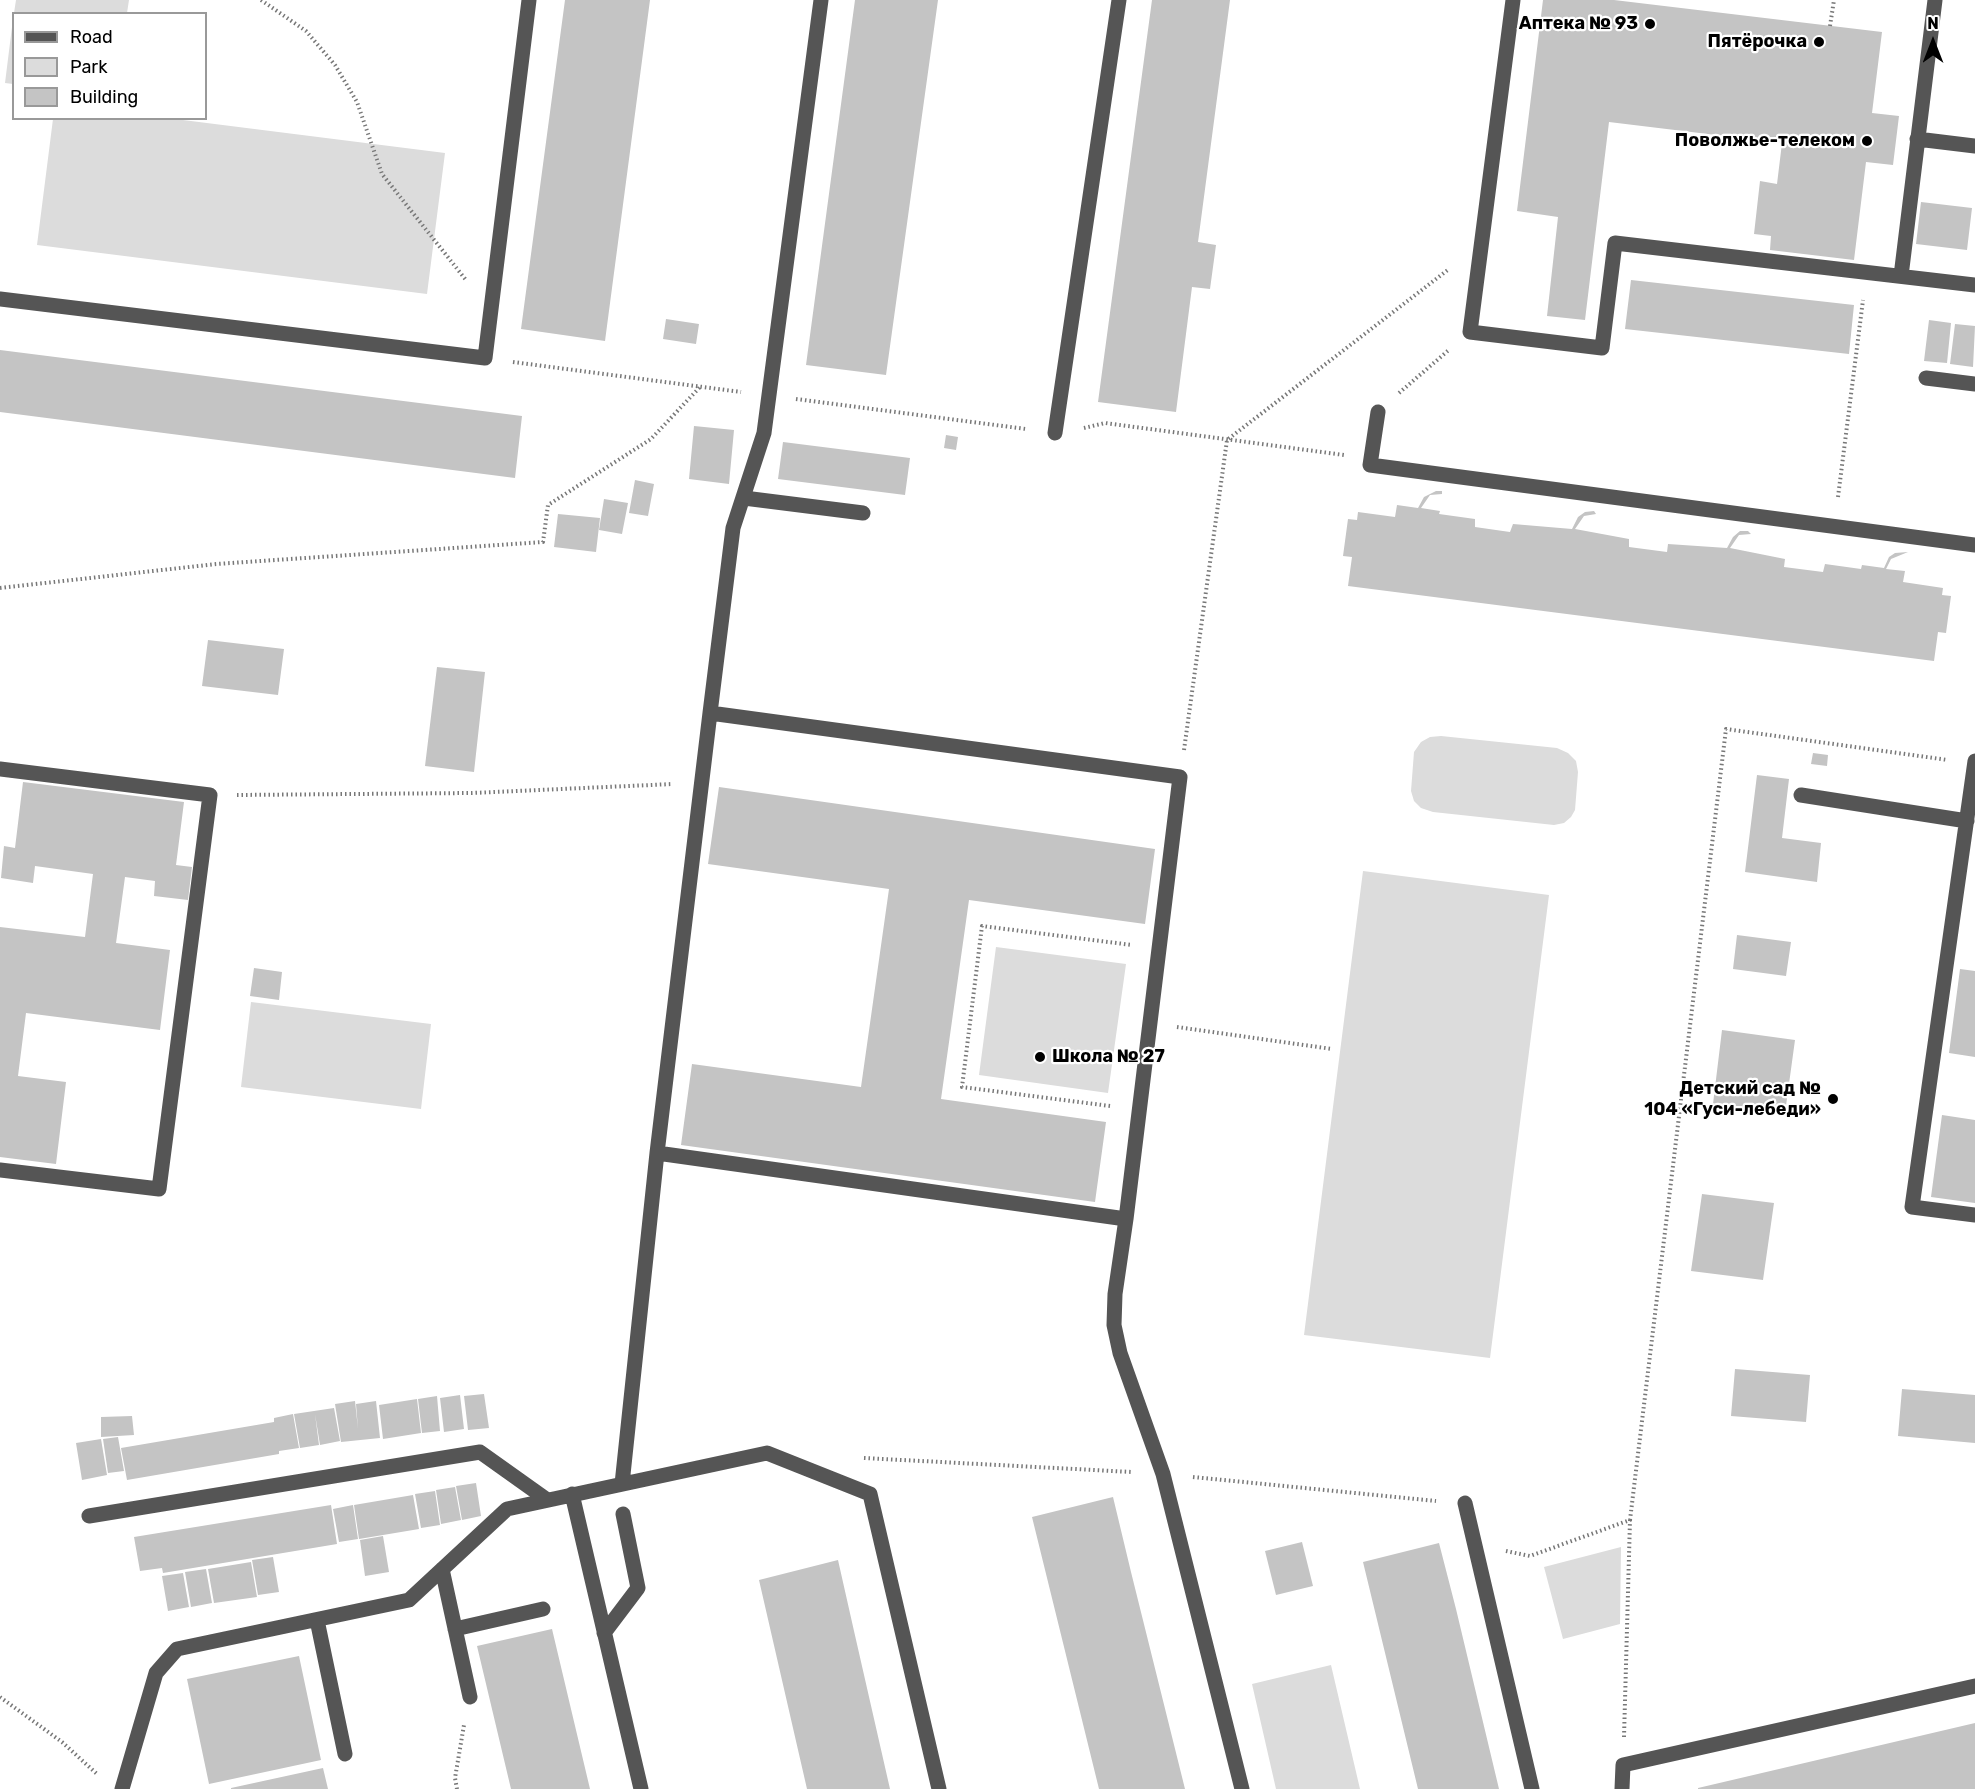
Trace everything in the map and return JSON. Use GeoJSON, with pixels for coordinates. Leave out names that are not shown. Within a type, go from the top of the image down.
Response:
{"type":"FeatureCollection","features":[{"type":"Feature","properties":{"kind":"lane"},"geometry":{"type":"LineString","coordinates":[[0,299],[485,358],[529,0]]}},
{"type":"Feature","properties":{"kind":"lane"},"geometry":{"type":"LineString","coordinates":[[622,1484],[657,1154],[734,528],[764,433],[821,0]]}},
{"type":"Feature","properties":{"kind":"lane"},"geometry":{"type":"LineString","coordinates":[[1056,433],[1119,0]]}},
{"type":"Feature","properties":{"kind":"lane"},"geometry":{"type":"LineString","coordinates":[[1513,0],[1470,332],[1602,348],[1615,243],[1975,285]]}},
{"type":"Feature","properties":{"kind":"lane"},"geometry":{"type":"LineString","coordinates":[[1901,276],[1935,0]]}},
{"type":"Feature","properties":{"kind":"lane"},"geometry":{"type":"LineString","coordinates":[[1917,139],[1975,146]]}},
{"type":"Feature","properties":{"kind":"lane"},"geometry":{"type":"LineString","coordinates":[[1926,378],[1975,384]]}},
{"type":"Feature","properties":{"kind":"lane"},"geometry":{"type":"LineString","coordinates":[[1377,412],[1370,465],[1975,545]]}},
{"type":"Feature","properties":{"kind":"lane"},"geometry":{"type":"LineString","coordinates":[[744,498],[863,513]]}},
{"type":"Feature","properties":{"kind":"lane"},"geometry":{"type":"LineString","coordinates":[[710,713],[1180,777],[1115,1294],[1114,1325],[1120,1353],[1162,1474],[1242,1789]]}},
{"type":"Feature","properties":{"kind":"lane"},"geometry":{"type":"LineString","coordinates":[[1975,763],[1972,803],[1967,821],[1912,1207],[1975,1215]]}},
{"type":"Feature","properties":{"kind":"lane"},"geometry":{"type":"LineString","coordinates":[[0,769],[210,795],[159,1189],[0,1170]]}},
{"type":"Feature","properties":{"kind":"lane"},"geometry":{"type":"LineString","coordinates":[[1801,795],[1967,821]]}},
{"type":"Feature","properties":{"kind":"lane"},"geometry":{"type":"LineString","coordinates":[[657,1154],[1126,1219]]}},
{"type":"Feature","properties":{"kind":"lane"},"geometry":{"type":"LineString","coordinates":[[89,1516],[480,1452],[546,1499]]}},
{"type":"Feature","properties":{"kind":"lane"},"geometry":{"type":"LineString","coordinates":[[122,1789],[156,1674],[177,1649],[409,1600],[507,1509],[767,1453],[870,1494],[939,1789]]}},
{"type":"Feature","properties":{"kind":"lane"},"geometry":{"type":"LineString","coordinates":[[572,1494],[641,1789]]}},
{"type":"Feature","properties":{"kind":"lane"},"geometry":{"type":"LineString","coordinates":[[1466,1503],[1532,1789]]}},
{"type":"Feature","properties":{"kind":"lane"},"geometry":{"type":"LineString","coordinates":[[604,1633],[638,1588],[623,1514]]}},
{"type":"Feature","properties":{"kind":"lane"},"geometry":{"type":"LineString","coordinates":[[442,1569],[470,1697]]}},
{"type":"Feature","properties":{"kind":"lane"},"geometry":{"type":"LineString","coordinates":[[455,1629],[543,1609]]}},
{"type":"Feature","properties":{"kind":"lane"},"geometry":{"type":"LineString","coordinates":[[317,1620],[345,1755]]}},
{"type":"Feature","properties":{"kind":"lane"},"geometry":{"type":"LineString","coordinates":[[1622,1789],[1623,1765],[1975,1686]]}},
{"type":"Feature","properties":{"kind":"path"},"geometry":{"type":"LineString","coordinates":[[261,0],[306,31],[335,65],[357,102],[382,174],[491,312]]}},
{"type":"Feature","properties":{"kind":"path"},"geometry":{"type":"LineString","coordinates":[[1830,26],[1834,0]]}},
{"type":"Feature","properties":{"kind":"path"},"geometry":{"type":"LineString","coordinates":[[1180,777],[1227,440],[1481,243]]}},
{"type":"Feature","properties":{"kind":"path"},"geometry":{"type":"LineString","coordinates":[[1834,527],[1867,272]]}},
{"type":"Feature","properties":{"kind":"path"},"geometry":{"type":"LineString","coordinates":[[1377,412],[1470,332]]}},
{"type":"Feature","properties":{"kind":"path"},"geometry":{"type":"LineString","coordinates":[[485,358],[1056,433],[1105,423],[1371,458]]}},
{"type":"Feature","properties":{"kind":"path"},"geometry":{"type":"LineString","coordinates":[[0,588],[216,564],[543,542],[548,505],[651,440],[700,386]]}},
{"type":"Feature","properties":{"kind":"path"},"geometry":{"type":"LineString","coordinates":[[1623,1765],[1630,1520],[1726,729],[1975,763]]}},
{"type":"Feature","properties":{"kind":"path"},"geometry":{"type":"LineString","coordinates":[[210,795],[472,793],[701,783]]}},
{"type":"Feature","properties":{"kind":"path"},"geometry":{"type":"LineString","coordinates":[[1139,1109],[962,1088],[982,926],[1159,949]]}},
{"type":"Feature","properties":{"kind":"path"},"geometry":{"type":"LineString","coordinates":[[1150,1023],[1332,1049]]}},
{"type":"Feature","properties":{"kind":"path"},"geometry":{"type":"LineString","coordinates":[[860,1458],[1162,1474],[1466,1503]]}},
{"type":"Feature","properties":{"kind":"path"},"geometry":{"type":"LineString","coordinates":[[1526,1555],[1530,1556],[1630,1520]]}},
{"type":"Feature","properties":{"kind":"path"},"geometry":{"type":"LineString","coordinates":[[0,1697],[62,1742],[104,1781]]}},
{"type":"Feature","properties":{"kind":"path"},"geometry":{"type":"LineString","coordinates":[[457,1789],[455,1778],[470,1697]]}},
{"type":"Feature","properties":{"kind":"green space"},"geometry":{"type":"Polygon","coordinates":[[[16,0],[129,0],[127,12],[14,12],[16,0]]]}},
{"type":"Feature","properties":{"kind":"green space"},"geometry":{"type":"Polygon","coordinates":[[[12,27],[12,84],[5,83],[12,27]]]}},
{"type":"Feature","properties":{"kind":"green space"},"geometry":{"type":"Polygon","coordinates":[[[53,120],[183,120],[445,153],[427,294],[37,245],[53,120]]]}},
{"type":"Feature","properties":{"kind":"green space"},"geometry":{"type":"Polygon","coordinates":[[[1441,736],[1557,748],[1568,753],[1576,761],[1578,772],[1575,810],[1571,817],[1564,823],[1554,825],[1433,812],[1421,808],[1414,801],[1411,791],[1414,752],[1421,742],[1430,737],[1441,736]]]}},
{"type":"Feature","properties":{"kind":"green space"},"geometry":{"type":"Polygon","coordinates":[[[1363,871],[1549,895],[1490,1358],[1304,1335],[1363,871]]]}},
{"type":"Feature","properties":{"kind":"green space"},"geometry":{"type":"Polygon","coordinates":[[[996,947],[1126,964],[1108,1093],[979,1075],[996,947]]]}},
{"type":"Feature","properties":{"kind":"green space"},"geometry":{"type":"Polygon","coordinates":[[[251,1002],[431,1024],[421,1109],[241,1087],[251,1002]]]}},
{"type":"Feature","properties":{"kind":"green space"},"geometry":{"type":"Polygon","coordinates":[[[1621,1547],[1620,1624],[1563,1639],[1544,1567],[1621,1547]]]}},
{"type":"Feature","properties":{"kind":"green space"},"geometry":{"type":"Polygon","coordinates":[[[1331,1665],[1360,1789],[1276,1789],[1252,1684],[1331,1665]]]}},
{"type":"Feature","properties":{"kind":"building"},"geometry":{"type":"Polygon","coordinates":[[[565,0],[650,0],[605,341],[521,329],[565,0]]]}},
{"type":"Feature","properties":{"kind":"building"},"geometry":{"type":"Polygon","coordinates":[[[855,0],[938,0],[886,375],[806,365],[855,0]]]}},
{"type":"Feature","properties":{"kind":"building"},"geometry":{"type":"Polygon","coordinates":[[[1152,0],[1230,0],[1198,242],[1216,245],[1210,289],[1192,287],[1176,412],[1098,402],[1152,0]]]}},
{"type":"Feature","properties":{"kind":"building"},"geometry":{"type":"Polygon","coordinates":[[[1543,0],[1614,0],[1882,32],[1872,113],[1899,116],[1893,165],[1866,162],[1854,260],[1770,250],[1771,236],[1754,234],[1760,181],[1777,184],[1782,143],[1609,122],[1585,320],[1547,316],[1558,217],[1517,211],[1543,0]]]}},
{"type":"Feature","properties":{"kind":"building"},"geometry":{"type":"Polygon","coordinates":[[[1921,202],[1972,208],[1967,250],[1916,244],[1921,202]]]}},
{"type":"Feature","properties":{"kind":"building"},"geometry":{"type":"Polygon","coordinates":[[[1631,280],[1854,305],[1849,354],[1625,329],[1631,280]]]}},
{"type":"Feature","properties":{"kind":"building"},"geometry":{"type":"Polygon","coordinates":[[[666,319],[699,324],[696,344],[663,339],[666,319]]]}},
{"type":"Feature","properties":{"kind":"building"},"geometry":{"type":"Polygon","coordinates":[[[1929,320],[1951,323],[1947,363],[1924,361],[1929,320]]]}},
{"type":"Feature","properties":{"kind":"building"},"geometry":{"type":"Polygon","coordinates":[[[1955,324],[1975,326],[1973,367],[1950,364],[1955,324]]]}},
{"type":"Feature","properties":{"kind":"building"},"geometry":{"type":"Polygon","coordinates":[[[0,350],[522,416],[515,478],[0,412],[0,350]]]}},
{"type":"Feature","properties":{"kind":"building"},"geometry":{"type":"Polygon","coordinates":[[[694,426],[734,430],[729,484],[689,479],[694,426]]]}},
{"type":"Feature","properties":{"kind":"building"},"geometry":{"type":"Polygon","coordinates":[[[946,435],[958,437],[956,450],[944,448],[946,435]]]}},
{"type":"Feature","properties":{"kind":"building"},"geometry":{"type":"Polygon","coordinates":[[[783,442],[910,458],[905,495],[778,479],[783,442]]]}},
{"type":"Feature","properties":{"kind":"building"},"geometry":{"type":"Polygon","coordinates":[[[635,480],[654,484],[648,516],[629,513],[635,480]]]}},
{"type":"Feature","properties":{"kind":"building"},"geometry":{"type":"Polygon","coordinates":[[[1436,491],[1442,491],[1442,494],[1430,495],[1421,508],[1440,511],[1439,514],[1475,519],[1475,527],[1510,532],[1513,524],[1572,529],[1578,517],[1585,512],[1594,511],[1596,514],[1584,516],[1575,529],[1629,539],[1629,547],[1667,552],[1668,544],[1727,548],[1733,537],[1740,531],[1748,531],[1751,534],[1739,535],[1730,548],[1785,559],[1784,567],[1823,572],[1825,564],[1861,569],[1862,565],[1884,568],[1889,557],[1895,553],[1908,552],[1891,559],[1886,569],[1905,571],[1903,582],[1943,588],[1942,595],[1951,596],[1946,633],[1938,632],[1934,661],[1348,586],[1352,557],[1343,556],[1348,519],[1357,520],[1358,512],[1395,517],[1397,505],[1418,508],[1424,497],[1436,491]]]}},
{"type":"Feature","properties":{"kind":"building"},"geometry":{"type":"Polygon","coordinates":[[[604,499],[628,503],[622,534],[599,530],[604,499]]]}},
{"type":"Feature","properties":{"kind":"building"},"geometry":{"type":"Polygon","coordinates":[[[558,514],[600,518],[596,552],[554,547],[558,514]]]}},
{"type":"Feature","properties":{"kind":"building"},"geometry":{"type":"Polygon","coordinates":[[[208,640],[284,649],[278,695],[202,686],[208,640]]]}},
{"type":"Feature","properties":{"kind":"building"},"geometry":{"type":"Polygon","coordinates":[[[437,667],[485,672],[474,772],[425,766],[437,667]]]}},
{"type":"Feature","properties":{"kind":"building"},"geometry":{"type":"Polygon","coordinates":[[[1813,753],[1828,755],[1827,766],[1811,764],[1813,753]]]}},
{"type":"Feature","properties":{"kind":"building"},"geometry":{"type":"Polygon","coordinates":[[[1757,775],[1789,779],[1782,838],[1821,843],[1817,882],[1745,872],[1757,775]]]}},
{"type":"Feature","properties":{"kind":"building"},"geometry":{"type":"Polygon","coordinates":[[[23,782],[184,802],[176,865],[192,867],[188,900],[154,896],[155,881],[125,877],[116,943],[170,950],[160,1030],[26,1013],[18,1076],[66,1082],[56,1164],[0,1157],[0,927],[85,937],[93,874],[35,866],[33,883],[1,878],[4,846],[15,848],[23,782]]]}},
{"type":"Feature","properties":{"kind":"building"},"geometry":{"type":"Polygon","coordinates":[[[719,787],[1155,849],[1145,924],[969,900],[941,1099],[1106,1122],[1095,1202],[681,1145],[692,1064],[861,1087],[889,889],[708,864],[719,787]]]}},
{"type":"Feature","properties":{"kind":"building"},"geometry":{"type":"Polygon","coordinates":[[[1737,935],[1791,942],[1786,976],[1733,969],[1737,935]]]}},
{"type":"Feature","properties":{"kind":"building"},"geometry":{"type":"Polygon","coordinates":[[[254,968],[282,972],[279,1000],[250,996],[254,968]]]}},
{"type":"Feature","properties":{"kind":"building"},"geometry":{"type":"Polygon","coordinates":[[[1960,969],[1975,971],[1975,1057],[1949,1053],[1960,969]]]}},
{"type":"Feature","properties":{"kind":"building"},"geometry":{"type":"Polygon","coordinates":[[[1722,1030],[1795,1040],[1785,1113],[1713,1104],[1722,1030]]]}},
{"type":"Feature","properties":{"kind":"building"},"geometry":{"type":"Polygon","coordinates":[[[1942,1115],[1975,1120],[1975,1203],[1931,1197],[1942,1115]]]}},
{"type":"Feature","properties":{"kind":"building"},"geometry":{"type":"Polygon","coordinates":[[[1702,1194],[1774,1203],[1763,1280],[1691,1271],[1702,1194]]]}},
{"type":"Feature","properties":{"kind":"building"},"geometry":{"type":"Polygon","coordinates":[[[1735,1369],[1810,1375],[1806,1422],[1731,1416],[1735,1369]]]}},
{"type":"Feature","properties":{"kind":"building"},"geometry":{"type":"Polygon","coordinates":[[[1902,1389],[1975,1395],[1975,1443],[1898,1436],[1902,1389]]]}},
{"type":"Feature","properties":{"kind":"building"},"geometry":{"type":"Polygon","coordinates":[[[484,1394],[489,1428],[468,1430],[464,1396],[484,1394]]]}},
{"type":"Feature","properties":{"kind":"building"},"geometry":{"type":"Polygon","coordinates":[[[460,1395],[464,1429],[444,1432],[440,1398],[460,1395]]]}},
{"type":"Feature","properties":{"kind":"building"},"geometry":{"type":"Polygon","coordinates":[[[437,1396],[440,1431],[422,1433],[418,1399],[437,1396]]]}},
{"type":"Feature","properties":{"kind":"building"},"geometry":{"type":"Polygon","coordinates":[[[417,1399],[421,1433],[383,1439],[379,1405],[417,1399]]]}},
{"type":"Feature","properties":{"kind":"building"},"geometry":{"type":"Polygon","coordinates":[[[355,1401],[358,1429],[356,1404],[376,1401],[380,1438],[341,1442],[335,1404],[355,1401]]]}},
{"type":"Feature","properties":{"kind":"building"},"geometry":{"type":"Polygon","coordinates":[[[334,1408],[340,1441],[320,1445],[315,1414],[319,1445],[300,1448],[294,1414],[334,1408]]]}},
{"type":"Feature","properties":{"kind":"building"},"geometry":{"type":"Polygon","coordinates":[[[293,1414],[299,1448],[279,1451],[279,1454],[127,1480],[121,1448],[274,1422],[274,1418],[293,1414]]]}},
{"type":"Feature","properties":{"kind":"building"},"geometry":{"type":"Polygon","coordinates":[[[132,1416],[134,1435],[101,1437],[101,1417],[132,1416]]]}},
{"type":"Feature","properties":{"kind":"building"},"geometry":{"type":"Polygon","coordinates":[[[118,1437],[124,1471],[108,1473],[103,1439],[118,1437]]]}},
{"type":"Feature","properties":{"kind":"building"},"geometry":{"type":"Polygon","coordinates":[[[101,1439],[107,1475],[82,1480],[76,1443],[101,1439]]]}},
{"type":"Feature","properties":{"kind":"building"},"geometry":{"type":"Polygon","coordinates":[[[476,1483],[481,1516],[462,1520],[456,1486],[476,1483]]]}},
{"type":"Feature","properties":{"kind":"building"},"geometry":{"type":"Polygon","coordinates":[[[455,1487],[461,1520],[441,1524],[436,1490],[455,1487]]]}},
{"type":"Feature","properties":{"kind":"building"},"geometry":{"type":"Polygon","coordinates":[[[435,1491],[440,1525],[421,1528],[415,1494],[435,1491]]]}},
{"type":"Feature","properties":{"kind":"building"},"geometry":{"type":"Polygon","coordinates":[[[413,1495],[419,1529],[359,1539],[354,1505],[413,1495]]]}},
{"type":"Feature","properties":{"kind":"building"},"geometry":{"type":"Polygon","coordinates":[[[1113,1497],[1185,1789],[1099,1789],[1032,1517],[1113,1497]]]}},
{"type":"Feature","properties":{"kind":"building"},"geometry":{"type":"Polygon","coordinates":[[[331,1505],[337,1544],[163,1573],[162,1568],[140,1571],[134,1537],[331,1505]]]}},
{"type":"Feature","properties":{"kind":"building"},"geometry":{"type":"Polygon","coordinates":[[[353,1505],[358,1539],[339,1542],[333,1509],[353,1505]]]}},
{"type":"Feature","properties":{"kind":"building"},"geometry":{"type":"Polygon","coordinates":[[[383,1536],[389,1572],[365,1576],[360,1540],[383,1536]]]}},
{"type":"Feature","properties":{"kind":"building"},"geometry":{"type":"Polygon","coordinates":[[[1302,1542],[1313,1586],[1276,1595],[1265,1551],[1302,1542]]]}},
{"type":"Feature","properties":{"kind":"building"},"geometry":{"type":"Polygon","coordinates":[[[1439,1543],[1499,1789],[1418,1789],[1363,1562],[1439,1543]]]}},
{"type":"Feature","properties":{"kind":"building"},"geometry":{"type":"Polygon","coordinates":[[[273,1557],[279,1592],[258,1595],[252,1560],[273,1557]]]}},
{"type":"Feature","properties":{"kind":"building"},"geometry":{"type":"Polygon","coordinates":[[[838,1560],[890,1789],[807,1789],[759,1580],[838,1560]]]}},
{"type":"Feature","properties":{"kind":"building"},"geometry":{"type":"Polygon","coordinates":[[[251,1562],[257,1597],[214,1603],[208,1569],[251,1562]]]}},
{"type":"Feature","properties":{"kind":"building"},"geometry":{"type":"Polygon","coordinates":[[[206,1569],[212,1603],[191,1607],[185,1572],[206,1569]]]}},
{"type":"Feature","properties":{"kind":"building"},"geometry":{"type":"Polygon","coordinates":[[[183,1573],[189,1607],[168,1611],[162,1576],[183,1573]]]}},
{"type":"Feature","properties":{"kind":"building"},"geometry":{"type":"Polygon","coordinates":[[[552,1629],[590,1789],[511,1789],[477,1646],[552,1629]]]}},
{"type":"Feature","properties":{"kind":"building"},"geometry":{"type":"Polygon","coordinates":[[[299,1656],[321,1760],[209,1784],[187,1679],[299,1656]]]}},
{"type":"Feature","properties":{"kind":"building"},"geometry":{"type":"Polygon","coordinates":[[[1975,1723],[1975,1789],[1698,1789],[1698,1788],[1975,1723]]]}},
{"type":"Feature","properties":{"kind":"building"},"geometry":{"type":"Polygon","coordinates":[[[323,1768],[328,1789],[231,1789],[231,1788],[323,1768]]]}},
{"type":"Feature","properties":{"kind":"place","name":"Аптека № 93"},"geometry":{"type":"Point","coordinates":[1650,24]}},
{"type":"Feature","properties":{"kind":"place","name":"Пятёрочка"},"geometry":{"type":"Point","coordinates":[1819,42]}},
{"type":"Feature","properties":{"kind":"place","name":"Поволжье-телеком"},"geometry":{"type":"Point","coordinates":[1867,141]}},
{"type":"Feature","properties":{"kind":"place","name":"Школа № 27"},"geometry":{"type":"Point","coordinates":[1040,1057]}},
{"type":"Feature","properties":{"kind":"place","name":"Детский сад № 104 «Гуси-лебеди»"},"geometry":{"type":"Point","coordinates":[1833,1099]}}]}
